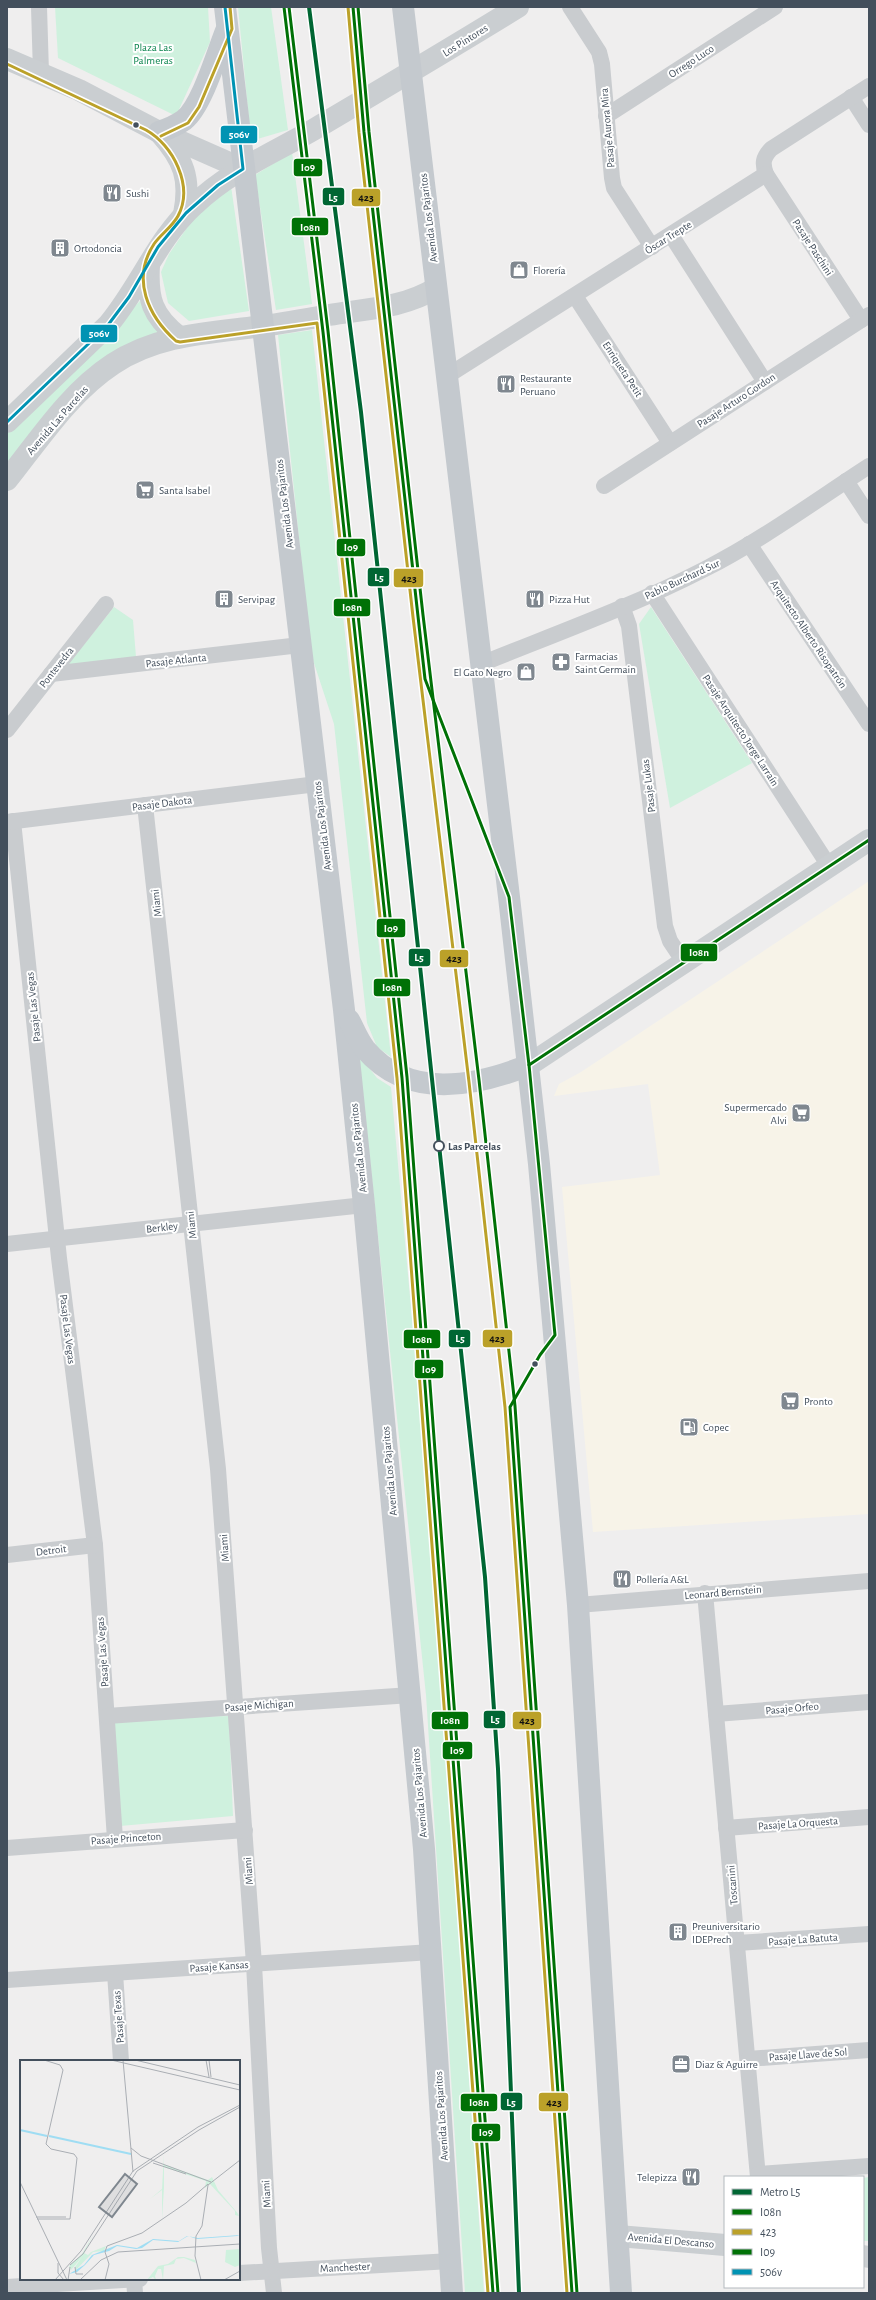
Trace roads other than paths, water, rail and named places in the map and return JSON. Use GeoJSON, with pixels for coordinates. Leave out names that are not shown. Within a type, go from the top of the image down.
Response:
{"type":"FeatureCollection","features":[{"type":"Feature","properties":{"kind":"main road","name":"Avenida Los Pajaritos"},"geometry":{"type":"LineString","coordinates":[[225,7],[243,169],[264,326],[300,645],[344,1010],[364,1205],[411,1695],[431,1952],[452,2293]]}},
{"type":"Feature","properties":{"kind":"main road","name":"Avenida Los Pajaritos"},"geometry":{"type":"LineString","coordinates":[[403,7],[529,1065],[578,1605],[621,2293]]}},
{"type":"Feature","properties":{"kind":"main road"},"geometry":{"type":"LineString","coordinates":[[159,132],[179,123],[191,113],[203,89],[227,28]]}},
{"type":"Feature","properties":{"kind":"main road"},"geometry":{"type":"LineString","coordinates":[[344,1010],[364,1048],[394,1074],[415,1082],[444,1084],[494,1078],[529,1065]]}},
{"type":"Feature","properties":{"kind":"street"},"geometry":{"type":"LineString","coordinates":[[39,7],[41,73]]}},
{"type":"Feature","properties":{"kind":"street","name":"Los Pintores"},"geometry":{"type":"LineString","coordinates":[[411,73],[518,7]]}},
{"type":"Feature","properties":{"kind":"street","name":"Pasaje Aurora Mira"},"geometry":{"type":"LineString","coordinates":[[570,7],[599,52],[602,64],[614,188],[652,247]]}},
{"type":"Feature","properties":{"kind":"street","name":"Orrego Luco"},"geometry":{"type":"LineString","coordinates":[[606,116],[775,7]]}},
{"type":"Feature","properties":{"kind":"street"},"geometry":{"type":"LineString","coordinates":[[7,59],[78,90],[159,132],[243,169]]}},
{"type":"Feature","properties":{"kind":"street"},"geometry":{"type":"LineString","coordinates":[[7,422],[108,325],[123,308],[158,247],[184,214],[203,196],[243,169],[411,73]]}},
{"type":"Feature","properties":{"kind":"street"},"geometry":{"type":"LineString","coordinates":[[766,174],[764,159],[771,149],[869,86]]}},
{"type":"Feature","properties":{"kind":"street"},"geometry":{"type":"LineString","coordinates":[[851,98],[869,125]]}},
{"type":"Feature","properties":{"kind":"street"},"geometry":{"type":"LineString","coordinates":[[159,132],[177,154],[184,170],[188,190],[184,214]]}},
{"type":"Feature","properties":{"kind":"street","name":"Óscar Trepte"},"geometry":{"type":"LineString","coordinates":[[446,376],[575,296],[766,174]]}},
{"type":"Feature","properties":{"kind":"street","name":"Pasaje Paschini"},"geometry":{"type":"LineString","coordinates":[[766,174],[865,318]]}},
{"type":"Feature","properties":{"kind":"street"},"geometry":{"type":"LineString","coordinates":[[671,235],[765,382]]}},
{"type":"Feature","properties":{"kind":"street"},"geometry":{"type":"LineString","coordinates":[[149,264],[148,287],[154,308],[164,323],[179,337]]}},
{"type":"Feature","properties":{"kind":"street","name":"Avenida Las Parcelas"},"geometry":{"type":"LineString","coordinates":[[7,480],[64,410],[94,378],[130,354],[179,337],[199,333],[264,326],[411,301],[436,288]]}},
{"type":"Feature","properties":{"kind":"street","name":"Enriqueta Petit"},"geometry":{"type":"LineString","coordinates":[[575,296],[670,443]]}},
{"type":"Feature","properties":{"kind":"street","name":"Pasaje Arturo Gordon"},"geometry":{"type":"LineString","coordinates":[[604,486],[865,318]]}},
{"type":"Feature","properties":{"kind":"street","name":"Pablo Burchard Sur"},"geometry":{"type":"LineString","coordinates":[[481,664],[652,594],[704,570],[749,544],[869,466]]}},
{"type":"Feature","properties":{"kind":"street"},"geometry":{"type":"LineString","coordinates":[[846,481],[869,516]]}},
{"type":"Feature","properties":{"kind":"street","name":"Arquitecto Alberto Risopatrón"},"geometry":{"type":"LineString","coordinates":[[749,544],[869,724]]}},
{"type":"Feature","properties":{"kind":"street","name":"Pasaje Arquitecto Jorge Larraín"},"geometry":{"type":"LineString","coordinates":[[652,594],[829,866]]}},
{"type":"Feature","properties":{"kind":"street","name":"Pontevedra"},"geometry":{"type":"LineString","coordinates":[[7,730],[106,604]]}},
{"type":"Feature","properties":{"kind":"street","name":"Pasaje Lukas"},"geometry":{"type":"LineString","coordinates":[[622,606],[629,626],[665,926],[670,941],[684,962]]}},
{"type":"Feature","properties":{"kind":"street","name":"Pasaje Atlanta"},"geometry":{"type":"LineString","coordinates":[[51,674],[300,645]]}},
{"type":"Feature","properties":{"kind":"street","name":"Pasaje Dakota"},"geometry":{"type":"LineString","coordinates":[[10,821],[317,784]]}},
{"type":"Feature","properties":{"kind":"street","name":"Miami"},"geometry":{"type":"LineString","coordinates":[[145,805],[218,1469],[245,1830],[274,2293]]}},
{"type":"Feature","properties":{"kind":"street","name":"Pasaje Las Vegas"},"geometry":{"type":"LineString","coordinates":[[10,821],[57,1238],[96,1545],[115,1839]]}},
{"type":"Feature","properties":{"kind":"street"},"geometry":{"type":"LineString","coordinates":[[529,1065],[869,840]]}},
{"type":"Feature","properties":{"kind":"street","name":"Berkley"},"geometry":{"type":"LineString","coordinates":[[7,1244],[364,1205]]}},
{"type":"Feature","properties":{"kind":"street","name":"Detroit"},"geometry":{"type":"LineString","coordinates":[[7,1555],[96,1545]]}},
{"type":"Feature","properties":{"kind":"street","name":"Leonard Bernstein"},"geometry":{"type":"LineString","coordinates":[[578,1605],[705,1593],[869,1581]]}},
{"type":"Feature","properties":{"kind":"street","name":"Toscanini"},"geometry":{"type":"LineString","coordinates":[[705,1593],[758,2176]]}},
{"type":"Feature","properties":{"kind":"street","name":"Pasaje Michigan"},"geometry":{"type":"LineString","coordinates":[[107,1716],[411,1695]]}},
{"type":"Feature","properties":{"kind":"street","name":"Pasaje Orfeo"},"geometry":{"type":"LineString","coordinates":[[716,1714],[869,1702]]}},
{"type":"Feature","properties":{"kind":"street","name":"Pasaje La Orquesta"},"geometry":{"type":"LineString","coordinates":[[726,1828],[869,1817]]}},
{"type":"Feature","properties":{"kind":"street","name":"Pasaje Princeton"},"geometry":{"type":"LineString","coordinates":[[7,1848],[245,1830]]}},
{"type":"Feature","properties":{"kind":"street","name":"Pasaje La Batuta"},"geometry":{"type":"LineString","coordinates":[[737,1943],[869,1934]]}},
{"type":"Feature","properties":{"kind":"street","name":"Pasaje Kansas"},"geometry":{"type":"LineString","coordinates":[[7,1980],[431,1952]]}},
{"type":"Feature","properties":{"kind":"street","name":"Pasaje Texas"},"geometry":{"type":"LineString","coordinates":[[115,1973],[121,2060]]}},
{"type":"Feature","properties":{"kind":"street","name":"Pasaje Llave de Sol"},"geometry":{"type":"LineString","coordinates":[[748,2059],[869,2050]]}},
{"type":"Feature","properties":{"kind":"street"},"geometry":{"type":"LineString","coordinates":[[758,2176],[869,2166]]}},
{"type":"Feature","properties":{"kind":"street","name":"Avenida El Descanso"},"geometry":{"type":"LineString","coordinates":[[618,2236],[724,2245]]}},
{"type":"Feature","properties":{"kind":"street","name":"Manchester"},"geometry":{"type":"LineString","coordinates":[[240,2273],[451,2261]]}},
{"type":"Feature","properties":{"kind":"street"},"geometry":{"type":"LineString","coordinates":[[7,2287],[118,2280]]}},
{"type":"Feature","properties":{"kind":"street"},"geometry":{"type":"LineString","coordinates":[[134,2280],[135,2293]]}},
{"type":"Feature","properties":{"kind":"metro line","name":"L5"},"geometry":{"type":"LineString","coordinates":[[309,7],[361,412],[485,1577],[498,1769],[519,2293]]}},
{"type":"Feature","properties":{"kind":"place","name":"Sushi"},"geometry":{"type":"Point","coordinates":[112,193]}},
{"type":"Feature","properties":{"kind":"place","name":"Ortodoncia"},"geometry":{"type":"Point","coordinates":[60,248]}},
{"type":"Feature","properties":{"kind":"place","name":"Florería"},"geometry":{"type":"Point","coordinates":[519,270]}},
{"type":"Feature","properties":{"kind":"place","name":"Restaurante Peruano"},"geometry":{"type":"Point","coordinates":[506,384]}},
{"type":"Feature","properties":{"kind":"place","name":"Santa Isabel"},"geometry":{"type":"Point","coordinates":[145,490]}},
{"type":"Feature","properties":{"kind":"place","name":"Servipag"},"geometry":{"type":"Point","coordinates":[224,599]}},
{"type":"Feature","properties":{"kind":"place","name":"Pizza Hut"},"geometry":{"type":"Point","coordinates":[535,599]}},
{"type":"Feature","properties":{"kind":"place","name":"Farmacias Saint Germain"},"geometry":{"type":"Point","coordinates":[561,662]}},
{"type":"Feature","properties":{"kind":"place","name":"El Gato Negro"},"geometry":{"type":"Point","coordinates":[526,672]}},
{"type":"Feature","properties":{"kind":"place","name":"Supermercado Alvi"},"geometry":{"type":"Point","coordinates":[801,1113]}},
{"type":"Feature","properties":{"kind":"place","name":"Las Parcelas"},"geometry":{"type":"Point","coordinates":[439,1146]}},
{"type":"Feature","properties":{"kind":"place","name":"Pronto"},"geometry":{"type":"Point","coordinates":[790,1401]}},
{"type":"Feature","properties":{"kind":"place","name":"Copec"},"geometry":{"type":"Point","coordinates":[689,1427]}},
{"type":"Feature","properties":{"kind":"place","name":"Pollería A&L"},"geometry":{"type":"Point","coordinates":[622,1579]}},
{"type":"Feature","properties":{"kind":"place","name":"Preuniversitario IDEPrech"},"geometry":{"type":"Point","coordinates":[678,1932]}},
{"type":"Feature","properties":{"kind":"place","name":"Diaz & Aguirre"},"geometry":{"type":"Point","coordinates":[681,2064]}},
{"type":"Feature","properties":{"kind":"place","name":"Telepizza"},"geometry":{"type":"Point","coordinates":[691,2177]}},
{"type":"Feature","properties":{"kind":"park label","name":"Plaza Las Palmeras"},"geometry":{"type":"Point","coordinates":[153,53]}}]}
